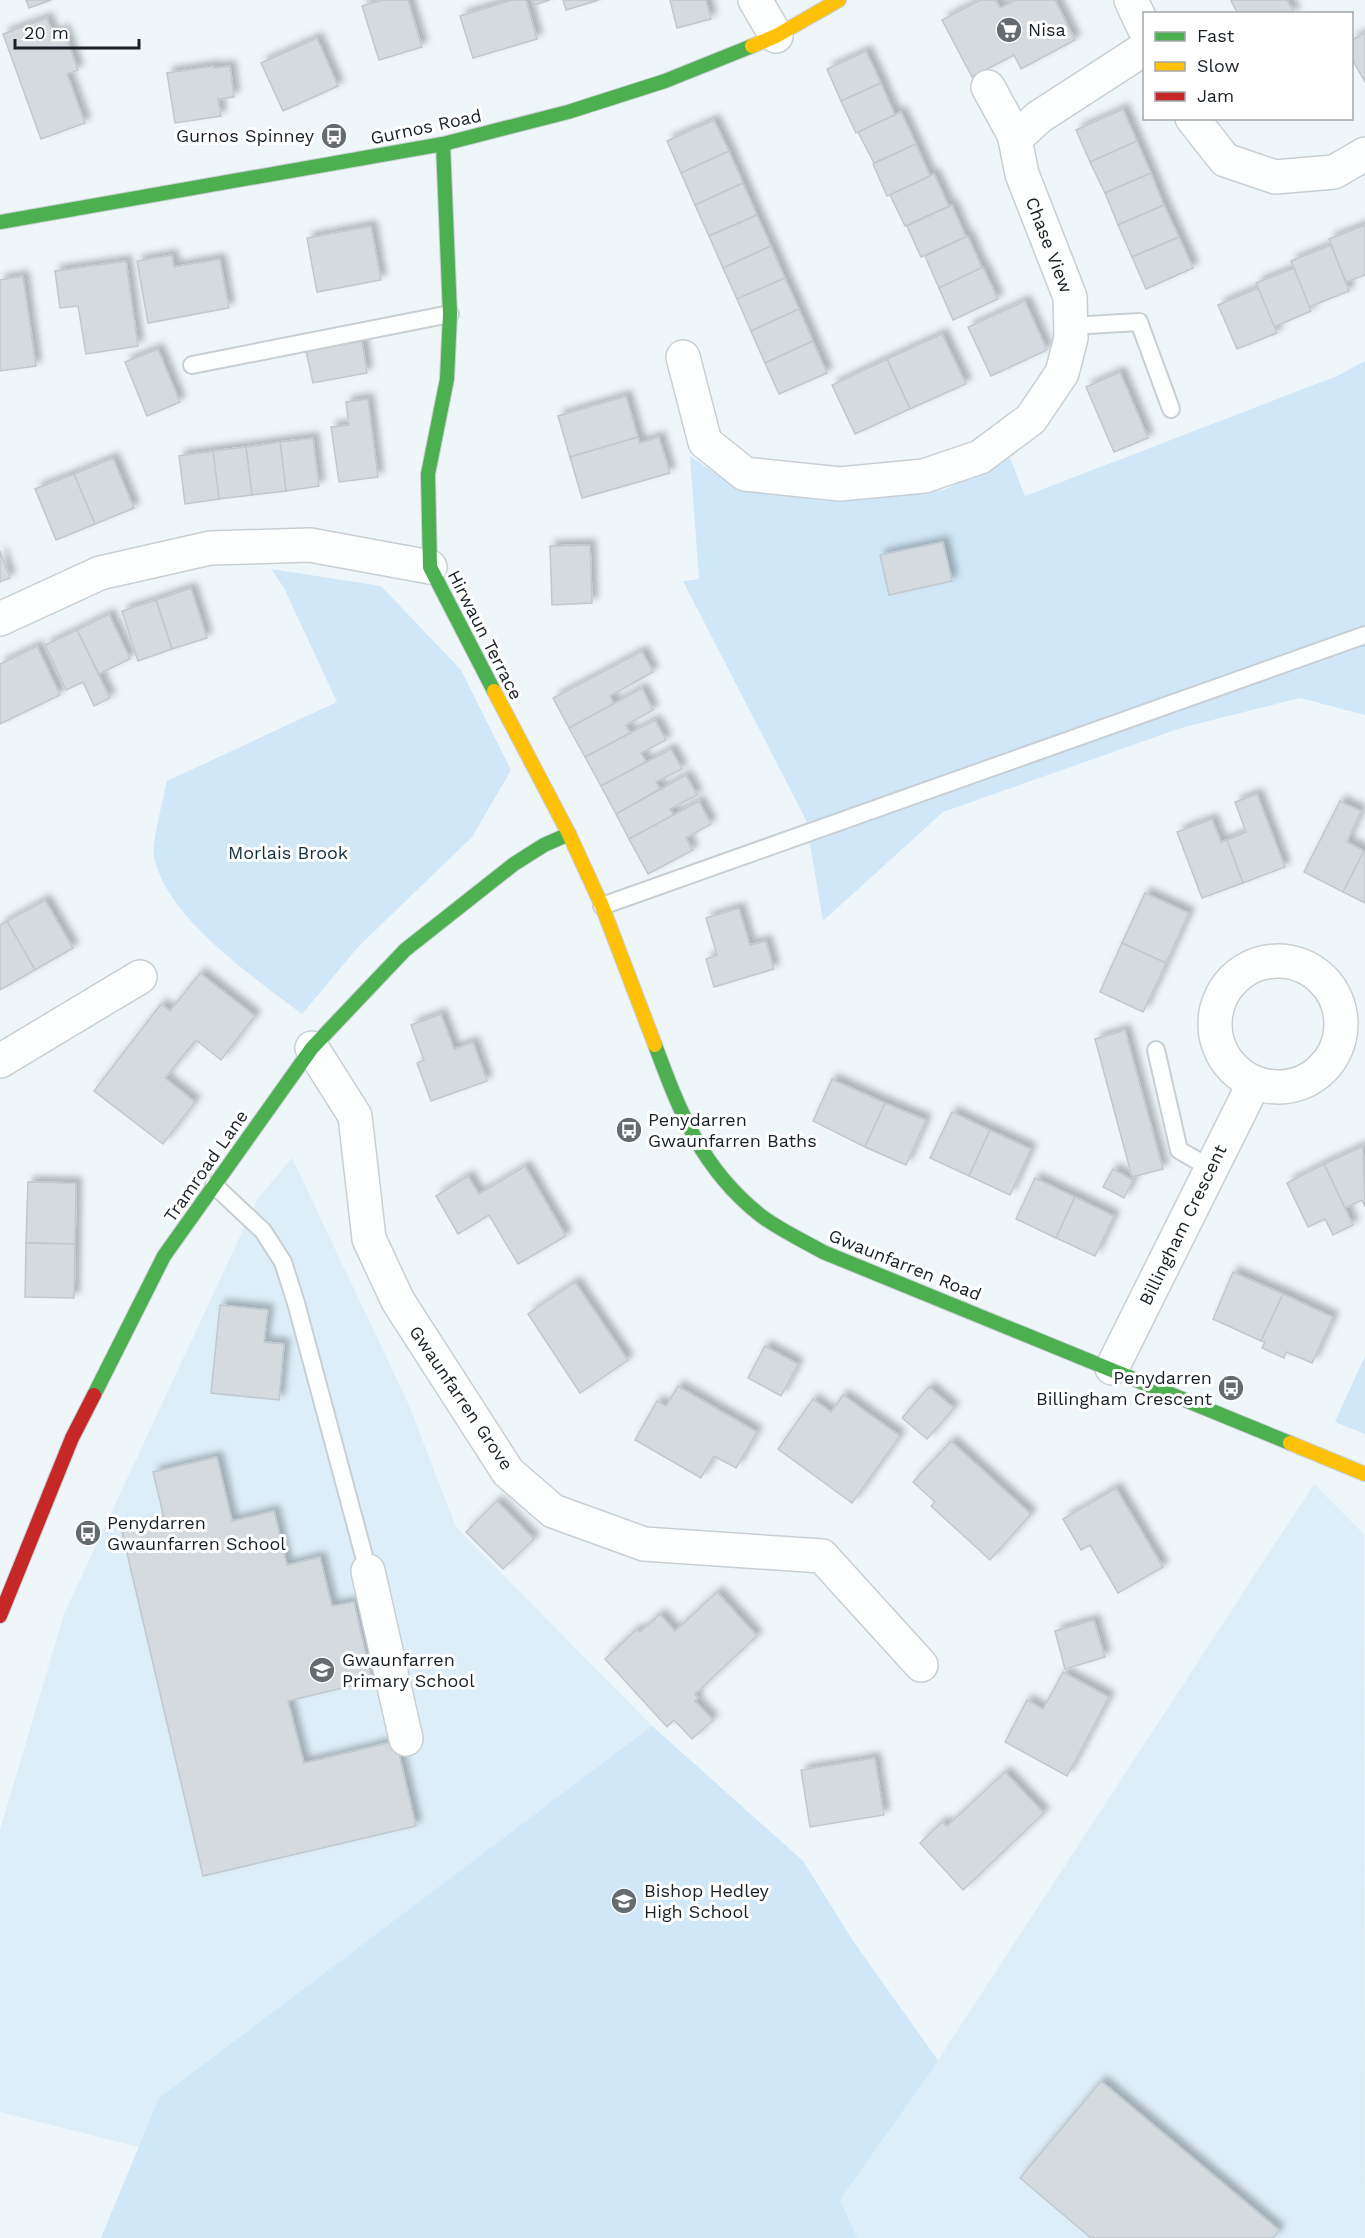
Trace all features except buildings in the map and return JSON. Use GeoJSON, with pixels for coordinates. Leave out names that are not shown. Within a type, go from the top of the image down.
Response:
{"type":"FeatureCollection","features":[{"type":"Feature","properties":{"kind":"street"},"geometry":{"type":"LineString","coordinates":[[755,0],[776,36]]}},
{"type":"Feature","properties":{"kind":"street","name":"Gurnos Road"},"geometry":{"type":"LineString","coordinates":[[2,217],[443,144],[621,97],[776,36],[839,0]]}},
{"type":"Feature","properties":{"kind":"street"},"geometry":{"type":"LineString","coordinates":[[1131,0],[1143,26]]}},
{"type":"Feature","properties":{"kind":"street"},"geometry":{"type":"LineString","coordinates":[[1016,138],[1039,117],[1143,50]]}},
{"type":"Feature","properties":{"kind":"street","name":"Chase View"},"geometry":{"type":"LineString","coordinates":[[683,357],[705,442],[745,474],[840,484],[924,476],[980,457],[1031,419],[1062,373],[1071,338],[1070,297],[1022,174],[1016,138],[988,87]]}},
{"type":"Feature","properties":{"kind":"street"},"geometry":{"type":"LineString","coordinates":[[1194,120],[1225,160],[1275,177],[1334,172],[1365,154]]}},
{"type":"Feature","properties":{"kind":"street","name":"Hirwaun Terrace"},"geometry":{"type":"LineString","coordinates":[[443,144],[450,314],[447,379],[428,474],[430,567],[569,834],[602,906]]}},
{"type":"Feature","properties":{"kind":"street"},"geometry":{"type":"LineString","coordinates":[[0,619],[100,573],[210,548],[310,545],[430,567]]}},
{"type":"Feature","properties":{"kind":"street","name":"Tramroad Lane"},"geometry":{"type":"LineString","coordinates":[[0,1616],[72,1438],[164,1256],[312,1048],[405,950],[514,864],[544,845],[569,834]]}},
{"type":"Feature","properties":{"kind":"street","name":"Gwaunfarren Road"},"geometry":{"type":"LineString","coordinates":[[602,906],[683,1119],[713,1169],[760,1215],[823,1252],[1112,1368],[1365,1474]]}},
{"type":"Feature","properties":{"kind":"street"},"geometry":{"type":"LineString","coordinates":[[0,1061],[140,977]]}},
{"type":"Feature","properties":{"kind":"street","name":"Gwaunfarren Grove"},"geometry":{"type":"LineString","coordinates":[[312,1048],[356,1116],[369,1239],[398,1301],[508,1472],[554,1511],[644,1545],[822,1556],[921,1665]]}},
{"type":"Feature","properties":{"kind":"street","name":"Billingham Crescent"},"geometry":{"type":"LineString","coordinates":[[1112,1368],[1254,1083]]}},
{"type":"Feature","properties":{"kind":"street"},"geometry":{"type":"LineString","coordinates":[[368,1571],[406,1739]]}},
{"type":"Feature","properties":{"kind":"lane"},"geometry":{"type":"LineString","coordinates":[[192,365],[450,314]]}},
{"type":"Feature","properties":{"kind":"lane"},"geometry":{"type":"LineString","coordinates":[[1071,326],[1139,322],[1171,409]]}},
{"type":"Feature","properties":{"kind":"lane"},"geometry":{"type":"LineString","coordinates":[[602,906],[1365,636]]}},
{"type":"Feature","properties":{"kind":"lane"},"geometry":{"type":"LineString","coordinates":[[1156,1050],[1179,1150],[1210,1168]]}},
{"type":"Feature","properties":{"kind":"lane"},"geometry":{"type":"LineString","coordinates":[[214,1185],[263,1231],[283,1262],[368,1571]]}},
{"type":"Feature","properties":{"kind":"shaded area"},"geometry":{"type":"Polygon","coordinates":[[[292,1158],[409,1405],[456,1527],[652,1726],[803,1861],[853,1941],[938,2060],[1314,1484],[1364,1534],[1365,2238],[101,2238],[139,2147],[0,2112],[0,1830],[64,1614],[258,1198],[292,1158]]]}},
{"type":"Feature","properties":{"kind":"green space"},"geometry":{"type":"Polygon","coordinates":[[[1365,361],[1365,715],[1300,698],[1181,728],[943,812],[823,921],[806,820],[683,581],[699,579],[690,456],[736,487],[825,501],[944,490],[1010,458],[1025,496],[1337,376],[1365,361]]]}},
{"type":"Feature","properties":{"kind":"green space","name":"Morlais Brook"},"geometry":{"type":"Polygon","coordinates":[[[271,569],[381,586],[461,670],[511,770],[472,837],[358,947],[302,1014],[238,965],[194,924],[176,903],[162,880],[154,857],[156,832],[167,781],[337,702],[284,588],[271,569]]]}},
{"type":"Feature","properties":{"kind":"green space"},"geometry":{"type":"Polygon","coordinates":[[[1365,1356],[1365,1434],[1335,1422],[1365,1356]]]}},
{"type":"Feature","properties":{"kind":"green space"},"geometry":{"type":"Polygon","coordinates":[[[652,1726],[803,1861],[853,1941],[938,2061],[840,2200],[857,2238],[101,2238],[159,2098],[652,1726]]]}},
{"type":"Feature","properties":{"kind":"traffic: fast"},"geometry":{"type":"LineString","coordinates":[[0,222],[443,144],[568,112],[665,81],[752,46]]}},
{"type":"Feature","properties":{"kind":"traffic: fast"},"geometry":{"type":"LineString","coordinates":[[443,144],[450,314],[447,379],[428,474],[430,567],[494,691]]}},
{"type":"Feature","properties":{"kind":"traffic: fast"},"geometry":{"type":"LineString","coordinates":[[94,1395],[164,1256],[312,1048],[405,950],[514,864],[544,845],[569,834]]}},
{"type":"Feature","properties":{"kind":"traffic: fast"},"geometry":{"type":"LineString","coordinates":[[655,1045],[684,1116],[707,1158],[740,1197],[774,1225],[823,1252],[1290,1443]]}},
{"type":"Feature","properties":{"kind":"traffic: slow"},"geometry":{"type":"LineString","coordinates":[[752,46],[776,36],[839,0]]}},
{"type":"Feature","properties":{"kind":"traffic: slow"},"geometry":{"type":"LineString","coordinates":[[494,691],[569,834],[602,906],[655,1045]]}},
{"type":"Feature","properties":{"kind":"traffic: slow"},"geometry":{"type":"LineString","coordinates":[[1290,1443],[1365,1474]]}},
{"type":"Feature","properties":{"kind":"traffic: jam"},"geometry":{"type":"LineString","coordinates":[[0,1616],[72,1438],[94,1395]]}},
{"type":"Feature","properties":{"kind":"place","name":"Nisa"},"geometry":{"type":"Point","coordinates":[1009,30]}},
{"type":"Feature","properties":{"kind":"place","name":"Gurnos Spinney"},"geometry":{"type":"Point","coordinates":[334,136]}},
{"type":"Feature","properties":{"kind":"place","name":"Penydarren Gwaunfarren Baths"},"geometry":{"type":"Point","coordinates":[629,1130]}},
{"type":"Feature","properties":{"kind":"place","name":"Penydarren Billingham Crescent"},"geometry":{"type":"Point","coordinates":[1231,1388]}},
{"type":"Feature","properties":{"kind":"place","name":"Penydarren Gwaunfarren School"},"geometry":{"type":"Point","coordinates":[88,1533]}},
{"type":"Feature","properties":{"kind":"place","name":"Gwaunfarren Primary School"},"geometry":{"type":"Point","coordinates":[322,1670]}},
{"type":"Feature","properties":{"kind":"place","name":"Bishop Hedley High School"},"geometry":{"type":"Point","coordinates":[624,1901]}}]}
